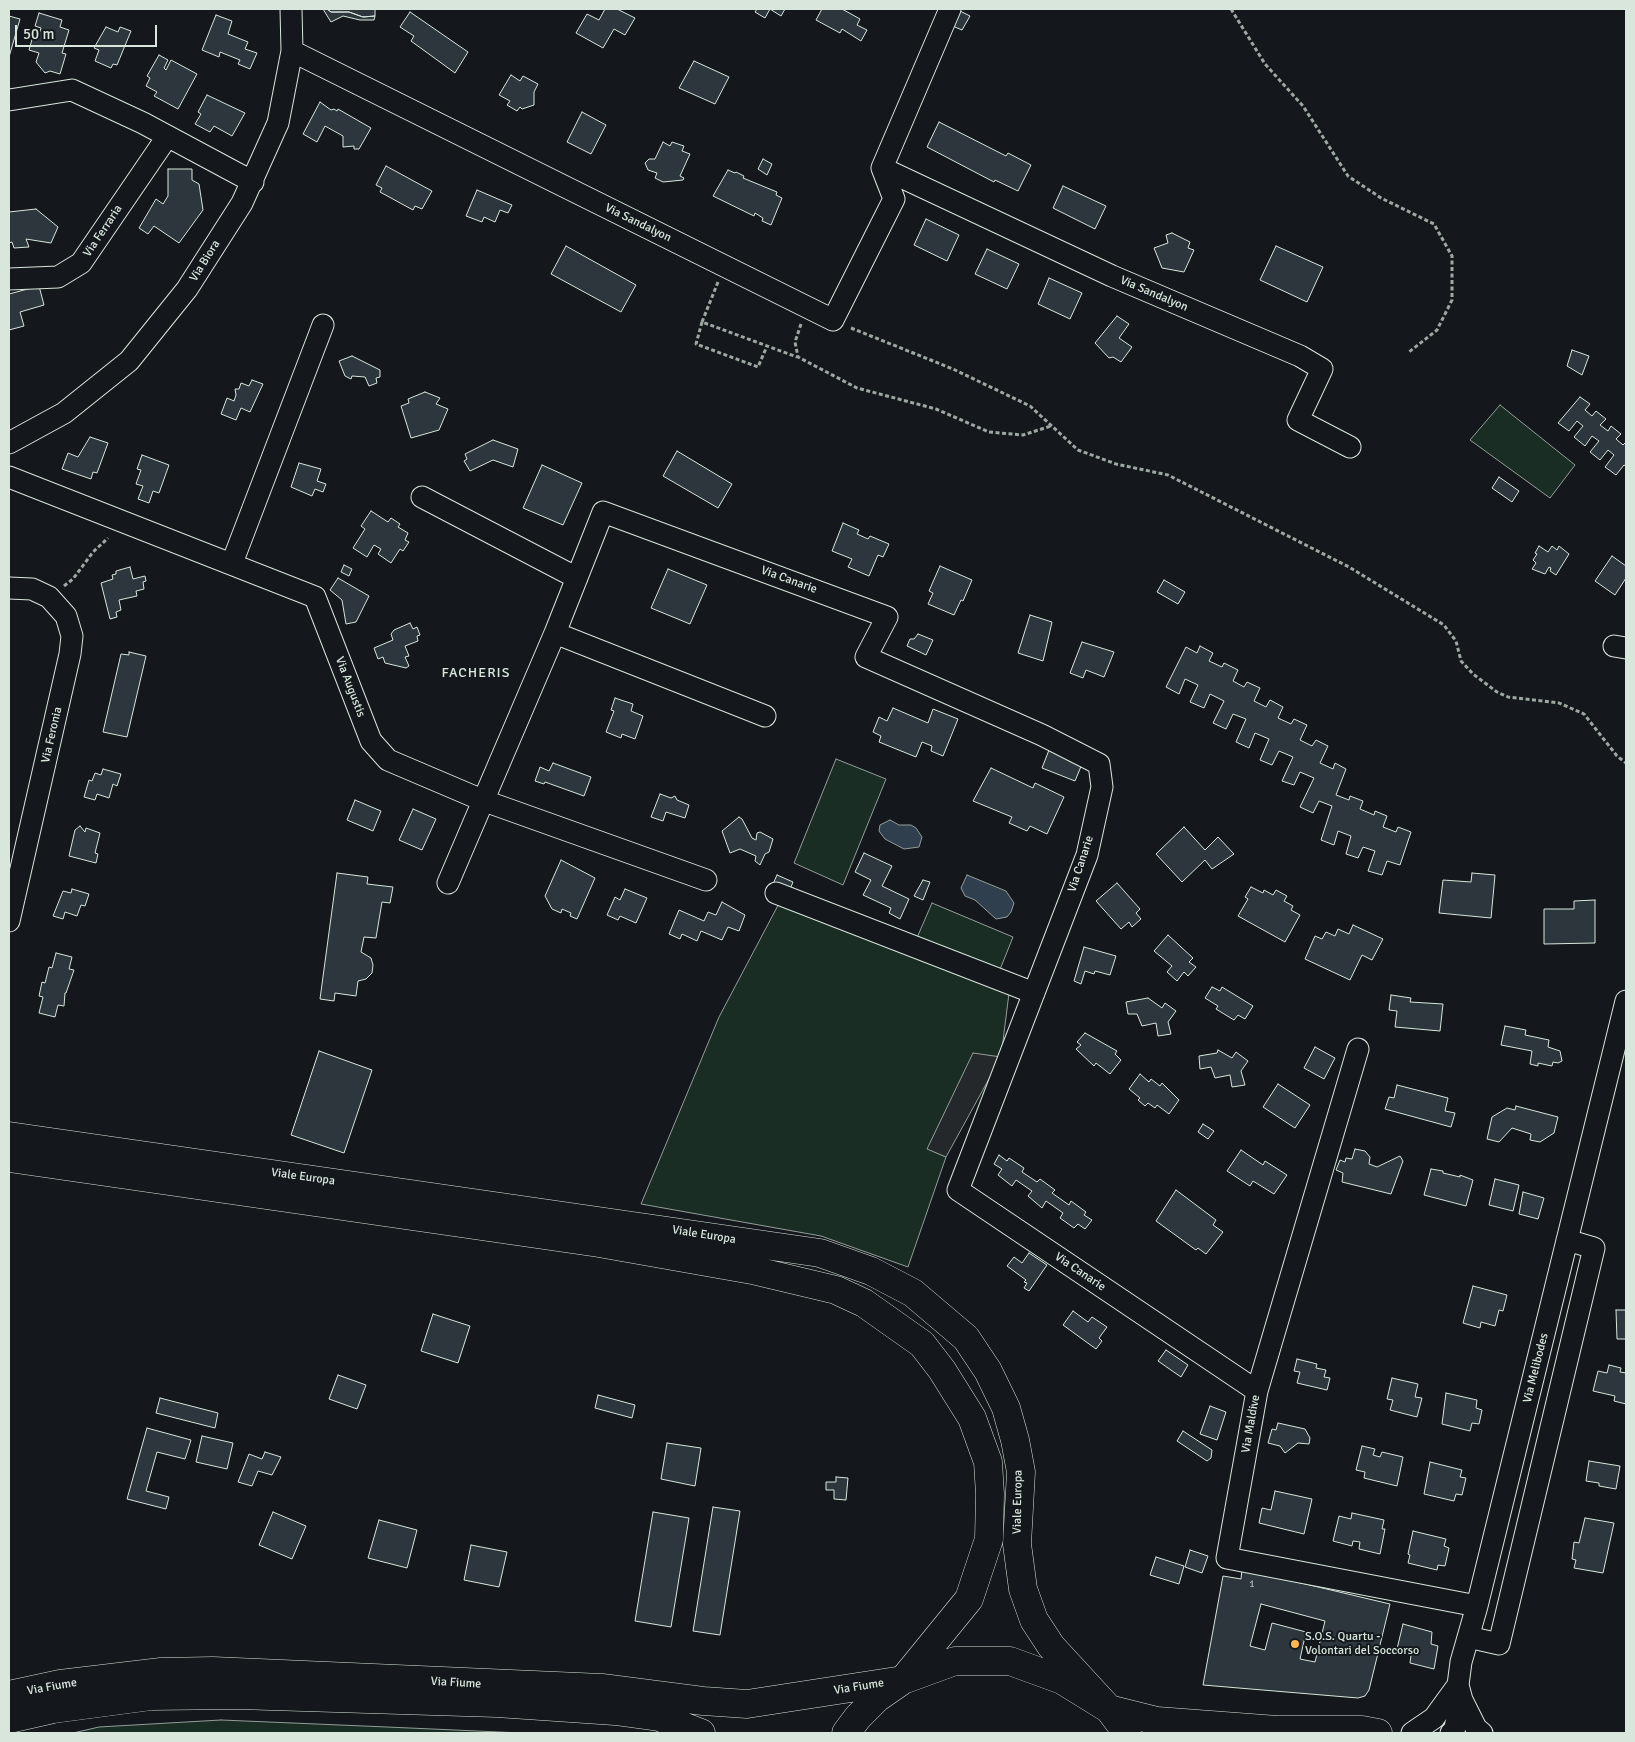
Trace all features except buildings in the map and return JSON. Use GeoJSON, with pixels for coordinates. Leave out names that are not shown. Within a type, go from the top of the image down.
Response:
{"type":"FeatureCollection","features":[{"type":"Feature","properties":{"kind":"main road","name":"Viale Europa"},"geometry":{"type":"LineString","coordinates":[[9,1136],[820,1253],[871,1271],[913,1293],[966,1338],[988,1372],[1006,1408],[1015,1440],[1020,1472],[1017,1544],[1023,1589],[1034,1620],[1051,1646],[1109,1709],[1127,1733]]}},
{"type":"Feature","properties":{"kind":"main road","name":"Viale Europa"},"geometry":{"type":"LineString","coordinates":[[9,1158],[600,1243],[752,1270],[836,1290],[864,1304],[922,1344],[942,1370],[972,1418],[988,1462],[990,1494],[989,1539],[969,1599],[903,1680]]}},
{"type":"Feature","properties":{"kind":"main road"},"geometry":{"type":"LineString","coordinates":[[846,1733],[858,1717],[877,1698],[903,1680],[955,1661],[1010,1661],[1062,1680],[1109,1709],[1157,1721],[1257,1729],[1362,1730],[1378,1733]]}},
{"type":"Feature","properties":{"kind":"main road","name":"Via Fiume"},"geometry":{"type":"LineString","coordinates":[[9,1695],[60,1684],[160,1672],[213,1672],[602,1688],[703,1701],[747,1704],[903,1680]]}},
{"type":"Feature","properties":{"kind":"main road","name":"Via Fiume"},"geometry":{"type":"LineString","coordinates":[[9,1719],[52,1709],[151,1696],[238,1695],[497,1704],[614,1711],[659,1717],[702,1733]]}},
{"type":"Feature","properties":{"kind":"street","name":"Via Biora"},"geometry":{"type":"LineString","coordinates":[[9,443],[64,413],[129,361],[187,290],[253,182],[278,123],[292,51],[291,9]]}},
{"type":"Feature","properties":{"kind":"street"},"geometry":{"type":"LineString","coordinates":[[833,320],[894,199],[882,168],[950,9]]}},
{"type":"Feature","properties":{"kind":"street","name":"Via Sandalyon"},"geometry":{"type":"LineString","coordinates":[[292,51],[833,320]]}},
{"type":"Feature","properties":{"kind":"street"},"geometry":{"type":"LineString","coordinates":[[9,100],[72,90],[167,136],[253,182]]}},
{"type":"Feature","properties":{"kind":"street","name":"Via Ferraria"},"geometry":{"type":"LineString","coordinates":[[9,279],[58,277],[81,263],[167,136]]}},
{"type":"Feature","properties":{"kind":"street","name":"Via Sandalyon"},"geometry":{"type":"LineString","coordinates":[[882,168],[1112,276],[1307,360],[1322,370],[1298,420],[1350,448]]}},
{"type":"Feature","properties":{"kind":"street"},"geometry":{"type":"LineString","coordinates":[[232,563],[323,325]]}},
{"type":"Feature","properties":{"kind":"street","name":"Via Augustis"},"geometry":{"type":"LineString","coordinates":[[9,477],[315,597],[371,741],[388,760],[482,800],[706,880]]}},
{"type":"Feature","properties":{"kind":"street"},"geometry":{"type":"LineString","coordinates":[[422,498],[577,578],[448,884]]}},
{"type":"Feature","properties":{"kind":"street","name":"Via Canarie"},"geometry":{"type":"LineString","coordinates":[[577,578],[603,512],[888,617],[866,657],[1042,735],[1099,764],[1102,787],[1087,855],[958,1190],[1257,1391]]}},
{"type":"Feature","properties":{"kind":"street","name":"Via Feronia"},"geometry":{"type":"LineString","coordinates":[[9,588],[32,589],[49,597],[66,616],[70,626],[72,646],[9,921]]}},
{"type":"Feature","properties":{"kind":"street"},"geometry":{"type":"LineString","coordinates":[[555,634],[765,716]]}},
{"type":"Feature","properties":{"kind":"street"},"geometry":{"type":"LineString","coordinates":[[776,893],[1034,993]]}},
{"type":"Feature","properties":{"kind":"street","name":"Via Melibodes"},"geometry":{"type":"LineString","coordinates":[[1451,1733],[1454,1731],[1468,1637],[1626,1001]]}},
{"type":"Feature","properties":{"kind":"street","name":"Via Maldive"},"geometry":{"type":"LineString","coordinates":[[1358,1049],[1257,1391],[1227,1558],[1477,1606]]}},
{"type":"Feature","properties":{"kind":"street"},"geometry":{"type":"LineString","coordinates":[[1468,1637],[1499,1644],[1594,1248],[1567,1240]]}},
{"type":"Feature","properties":{"kind":"street"},"geometry":{"type":"LineString","coordinates":[[1412,1733],[1434,1718],[1460,1692],[1476,1728],[1482,1733]]}},
{"type":"Feature","properties":{"kind":"path"},"geometry":{"type":"LineString","coordinates":[[1231,9],[1265,64],[1303,106],[1348,176],[1382,198],[1434,224],[1452,256],[1452,300],[1437,330],[1409,352]]}},
{"type":"Feature","properties":{"kind":"path"},"geometry":{"type":"LineString","coordinates":[[724,266],[702,322],[696,344],[758,367],[767,346]]}},
{"type":"Feature","properties":{"kind":"path"},"geometry":{"type":"LineString","coordinates":[[798,357],[795,342],[806,307]]}},
{"type":"Feature","properties":{"kind":"path"},"geometry":{"type":"LineString","coordinates":[[833,320],[953,369],[1030,406],[1078,450],[1116,464],[1168,475],[1349,567],[1405,599],[1444,625],[1456,641],[1461,661],[1472,674],[1497,692],[1508,696],[1558,703],[1584,714],[1617,756],[1626,763]]}},
{"type":"Feature","properties":{"kind":"path"},"geometry":{"type":"LineString","coordinates":[[702,322],[798,357],[857,388],[936,409],[989,432],[1023,435],[1051,426]]}},
{"type":"Feature","properties":{"kind":"path"},"geometry":{"type":"LineString","coordinates":[[49,597],[73,579],[93,552],[112,534],[119,521]]}},
{"type":"Feature","properties":{"kind":"green space"},"geometry":{"type":"Polygon","coordinates":[[[1500,405],[1575,465],[1550,498],[1470,440],[1500,405]]]}},
{"type":"Feature","properties":{"kind":"green space"},"geometry":{"type":"Polygon","coordinates":[[[836,759],[886,779],[843,885],[794,863],[836,759]]]}},
{"type":"Feature","properties":{"kind":"green space"},"geometry":{"type":"Polygon","coordinates":[[[784,894],[1009,993],[1001,1057],[928,1149],[946,1157],[908,1267],[821,1236],[641,1204],[719,1017],[784,894]]]}},
{"type":"Feature","properties":{"kind":"green space"},"geometry":{"type":"Polygon","coordinates":[[[932,903],[1013,937],[999,972],[916,940],[932,903]]]}},
{"type":"Feature","properties":{"kind":"green space"},"geometry":{"type":"Polygon","coordinates":[[[221,1720],[522,1733],[73,1733],[99,1727],[221,1720]]]}},
{"type":"Feature","properties":{"kind":"shaded area"},"geometry":{"type":"Polygon","coordinates":[[[973,1053],[1001,1057],[946,1157],[927,1149],[973,1053]]]}},
{"type":"Feature","properties":{"kind":"water"},"geometry":{"type":"Polygon","coordinates":[[[890,820],[899,825],[911,825],[916,828],[922,837],[919,847],[904,849],[885,839],[879,831],[880,825],[890,820]]]}},
{"type":"Feature","properties":{"kind":"water"},"geometry":{"type":"Polygon","coordinates":[[[967,875],[1006,891],[1014,903],[1007,917],[996,919],[975,900],[965,896],[961,888],[967,875]]]}},
{"type":"Feature","properties":{"kind":"place","name":"S.O.S. Quartu - Volontari del Soccorso"},"geometry":{"type":"Point","coordinates":[1295,1644]}},
{"type":"Feature","properties":{"kind":"district","name":"FACHERIS"},"geometry":{"type":"Point","coordinates":[476,673]}}]}
